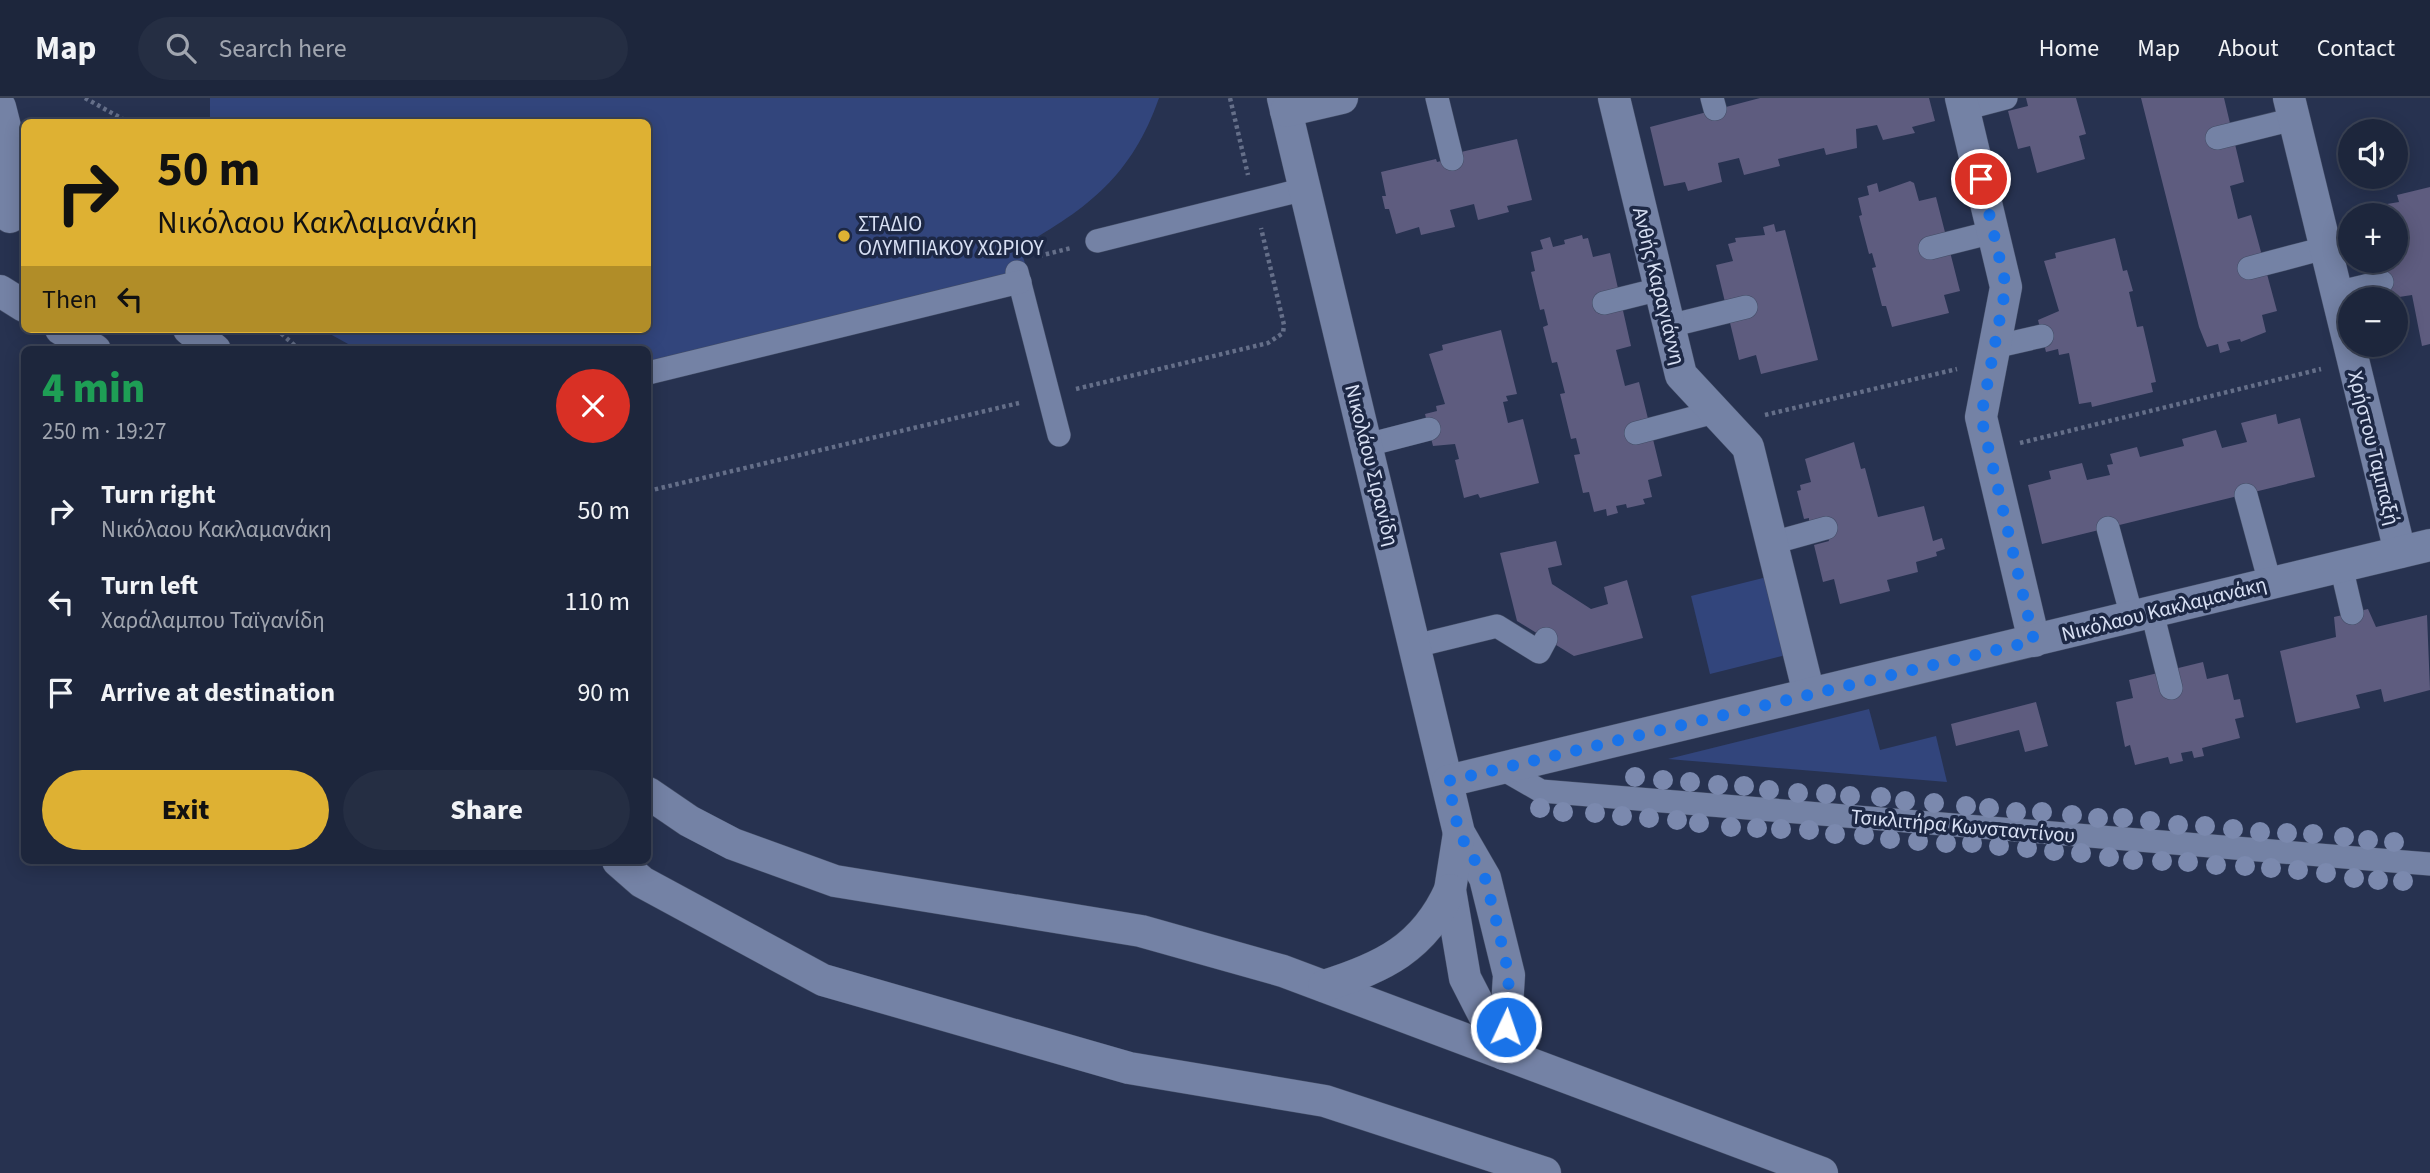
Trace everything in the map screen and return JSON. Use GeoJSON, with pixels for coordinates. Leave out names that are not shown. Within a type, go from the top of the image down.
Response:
{"type":"FeatureCollection","features":[{"type":"Feature","properties":{"kind":"street"},"geometry":{"type":"LineString","coordinates":[[1284,105],[1342,98]]}},
{"type":"Feature","properties":{"kind":"street"},"geometry":{"type":"LineString","coordinates":[[1437,98],[1452,159]]}},
{"type":"Feature","properties":{"kind":"street","name":"Ανθής Καραγιάννη"},"geometry":{"type":"LineString","coordinates":[[1614,98],[1681,375],[1748,447],[1809,694]]}},
{"type":"Feature","properties":{"kind":"street"},"geometry":{"type":"LineString","coordinates":[[2006,98],[1963,104],[2006,286],[1981,417],[2034,641]]}},
{"type":"Feature","properties":{"kind":"street","name":"Νικολάου Σιρανίδη"},"geometry":{"type":"LineString","coordinates":[[1284,105],[1459,833],[1485,878],[1509,975],[1504,1054]]}},
{"type":"Feature","properties":{"kind":"street"},"geometry":{"type":"LineString","coordinates":[[0,107],[13,158],[11,218]]}},
{"type":"Feature","properties":{"kind":"street"},"geometry":{"type":"LineString","coordinates":[[2217,138],[2291,108]]}},
{"type":"Feature","properties":{"kind":"street","name":"Χρήστου Ταμπαξή"},"geometry":{"type":"LineString","coordinates":[[2291,108],[2353,362],[2415,548]]}},
{"type":"Feature","properties":{"kind":"street"},"geometry":{"type":"LineString","coordinates":[[1097,241],[1305,189]]}},
{"type":"Feature","properties":{"kind":"street"},"geometry":{"type":"LineString","coordinates":[[1930,248],[1993,232]]}},
{"type":"Feature","properties":{"kind":"street"},"geometry":{"type":"LineString","coordinates":[[2249,268],[2325,248]]}},
{"type":"Feature","properties":{"kind":"street"},"geometry":{"type":"LineString","coordinates":[[651,372],[1019,277],[1059,435]]}},
{"type":"Feature","properties":{"kind":"street"},"geometry":{"type":"LineString","coordinates":[[2336,293],[2382,282]]}},
{"type":"Feature","properties":{"kind":"street"},"geometry":{"type":"LineString","coordinates":[[1604,303],[1660,289]]}},
{"type":"Feature","properties":{"kind":"street"},"geometry":{"type":"LineString","coordinates":[[0,291],[21,304]]}},
{"type":"Feature","properties":{"kind":"street"},"geometry":{"type":"LineString","coordinates":[[1669,326],[1745,307]]}},
{"type":"Feature","properties":{"kind":"street"},"geometry":{"type":"LineString","coordinates":[[68,333],[89,346]]}},
{"type":"Feature","properties":{"kind":"street"},"geometry":{"type":"LineString","coordinates":[[194,333],[210,346]]}},
{"type":"Feature","properties":{"kind":"street"},"geometry":{"type":"LineString","coordinates":[[1993,354],[2042,336]]}},
{"type":"Feature","properties":{"kind":"street"},"geometry":{"type":"LineString","coordinates":[[1636,433],[1721,418]]}},
{"type":"Feature","properties":{"kind":"street"},"geometry":{"type":"LineString","coordinates":[[1367,445],[1429,429]]}},
{"type":"Feature","properties":{"kind":"street"},"geometry":{"type":"LineString","coordinates":[[2245,495],[2270,583]]}},
{"type":"Feature","properties":{"kind":"street"},"geometry":{"type":"LineString","coordinates":[[1772,543],[1826,528]]}},
{"type":"Feature","properties":{"kind":"street"},"geometry":{"type":"LineString","coordinates":[[2108,528],[2171,688]]}},
{"type":"Feature","properties":{"kind":"street","name":"Νικόλαου Κακλαμανάκη"},"geometry":{"type":"LineString","coordinates":[[1448,781],[2415,548]]}},
{"type":"Feature","properties":{"kind":"street"},"geometry":{"type":"LineString","coordinates":[[2341,566],[2352,613]]}},
{"type":"Feature","properties":{"kind":"street"},"geometry":{"type":"LineString","coordinates":[[1415,646],[1497,626],[1539,652],[1546,639]]}},
{"type":"Feature","properties":{"kind":"street","name":"Τσικλιτήρα Κωνσταντίνου"},"geometry":{"type":"LineString","coordinates":[[1501,768],[1541,791],[2430,864]]}},
{"type":"Feature","properties":{"kind":"street"},"geometry":{"type":"LineString","coordinates":[[651,795],[689,821],[733,844],[835,881],[1140,932],[1283,971],[1822,1173]]}},
{"type":"Feature","properties":{"kind":"street","name":"Νικολάου Σιρανίδη"},"geometry":{"type":"LineString","coordinates":[[1459,833],[1450,890],[1465,978],[1504,1054]]}},
{"type":"Feature","properties":{"kind":"street"},"geometry":{"type":"LineString","coordinates":[[621,864],[642,882],[823,979],[1129,1068],[1325,1101],[1545,1173]]}},
{"type":"Feature","properties":{"kind":"street"},"geometry":{"type":"LineString","coordinates":[[1324,986],[1396,958],[1439,914],[1450,890]]}},
{"type":"Feature","properties":{"kind":"path"},"geometry":{"type":"LineString","coordinates":[[85,98],[123,119]]}},
{"type":"Feature","properties":{"kind":"path"},"geometry":{"type":"LineString","coordinates":[[1037,257],[1097,241]]}},
{"type":"Feature","properties":{"kind":"path"},"geometry":{"type":"LineString","coordinates":[[281,333],[295,346]]}},
{"type":"Feature","properties":{"kind":"path"},"geometry":{"type":"LineString","coordinates":[[1721,418],[1993,354]]}},
{"type":"Feature","properties":{"kind":"path"},"geometry":{"type":"LineString","coordinates":[[1989,451],[2353,362]]}},
{"type":"Feature","properties":{"kind":"shaded area","name":"ΣΤΑΔΙΟ ΟΛΥΜΠΙΑΚΟΥ ΧΩΡΙΟΥ"},"geometry":{"type":"Polygon","coordinates":[[[210,98],[1159,98],[1136,148],[1105,187],[1067,218],[1020,247],[1027,270],[651,362],[651,346],[352,346],[328,333],[651,333],[651,119],[210,119],[210,98]]]}},
{"type":"Feature","properties":{"kind":"shaded area"},"geometry":{"type":"Polygon","coordinates":[[[1767,577],[1786,655],[1710,674],[1691,596],[1767,577]]]}},
{"type":"Feature","properties":{"kind":"shaded area"},"geometry":{"type":"Polygon","coordinates":[[[1869,709],[1880,750],[1936,736],[1947,782],[1668,759],[1869,709]]]}},
{"type":"Feature","properties":{"kind":"building"},"geometry":{"type":"Polygon","coordinates":[[[1760,98],[1929,98],[1935,121],[1912,127],[1915,133],[1883,140],[1877,125],[1856,129],[1857,148],[1826,155],[1824,148],[1778,159],[1780,166],[1744,175],[1739,158],[1718,163],[1722,182],[1688,191],[1685,182],[1664,186],[1650,127],[1760,98]]]}},
{"type":"Feature","properties":{"kind":"building"},"geometry":{"type":"Polygon","coordinates":[[[2026,98],[2076,98],[2086,134],[2079,136],[2085,159],[2037,173],[2030,146],[2018,149],[2008,111],[2028,106],[2026,98]]]}},
{"type":"Feature","properties":{"kind":"building"},"geometry":{"type":"Polygon","coordinates":[[[2141,98],[2224,98],[2244,182],[2230,186],[2238,219],[2251,215],[2277,311],[2262,315],[2266,332],[2241,342],[2240,339],[2227,342],[2230,350],[2220,353],[2218,344],[2207,347],[2199,327],[2141,98]]]}},
{"type":"Feature","properties":{"kind":"building"},"geometry":{"type":"Polygon","coordinates":[[[1517,139],[1532,200],[1507,206],[1509,212],[1478,220],[1474,204],[1450,210],[1455,227],[1421,235],[1419,227],[1396,234],[1389,209],[1385,209],[1382,196],[1386,196],[1381,172],[1462,156],[1461,152],[1517,139]]]}},
{"type":"Feature","properties":{"kind":"building"},"geometry":{"type":"Polygon","coordinates":[[[1910,181],[1914,183],[1919,201],[1936,197],[1960,291],[1944,295],[1949,313],[1892,327],[1886,306],[1882,306],[1872,268],[1876,267],[1872,253],[1869,254],[1859,216],[1862,215],[1858,198],[1869,195],[1867,186],[1877,183],[1879,192],[1910,181]]]}},
{"type":"Feature","properties":{"kind":"building"},"geometry":{"type":"Polygon","coordinates":[[[2430,187],[2430,344],[2422,346],[2408,287],[2383,287],[2380,273],[2408,273],[2408,203],[2393,203],[2399,202],[2397,195],[2430,187]]]}},
{"type":"Feature","properties":{"kind":"building"},"geometry":{"type":"Polygon","coordinates":[[[1774,224],[1776,232],[1785,230],[1818,360],[1761,374],[1756,355],[1739,360],[1716,265],[1733,261],[1728,244],[1736,242],[1735,238],[1765,235],[1763,227],[1774,224]]]}},
{"type":"Feature","properties":{"kind":"building"},"geometry":{"type":"Polygon","coordinates":[[[1582,235],[1583,239],[1588,238],[1593,257],[1610,253],[1631,346],[1616,350],[1625,386],[1639,382],[1662,476],[1648,480],[1652,497],[1643,499],[1645,504],[1627,508],[1626,504],[1616,506],[1618,513],[1607,516],[1606,509],[1594,512],[1589,492],[1583,493],[1574,455],[1580,454],[1576,438],[1571,439],[1560,394],[1565,393],[1557,362],[1552,363],[1543,327],[1548,325],[1544,309],[1540,310],[1531,272],[1535,271],[1531,252],[1543,249],[1540,240],[1550,237],[1553,247],[1565,244],[1564,240],[1582,235]]]}},
{"type":"Feature","properties":{"kind":"building"},"geometry":{"type":"Polygon","coordinates":[[[2115,238],[2123,271],[2127,270],[2133,291],[2129,292],[2137,327],[2143,326],[2156,382],[2151,383],[2153,392],[2092,407],[2091,402],[2079,404],[2069,353],[2059,355],[2058,349],[2046,352],[2038,320],[2059,311],[2044,261],[2056,258],[2055,253],[2115,238]]]}},
{"type":"Feature","properties":{"kind":"building"},"geometry":{"type":"Polygon","coordinates":[[[1501,330],[1517,394],[1506,396],[1508,401],[1503,402],[1508,423],[1523,419],[1539,483],[1480,498],[1478,494],[1464,498],[1455,460],[1459,459],[1455,444],[1433,446],[1425,414],[1437,411],[1436,406],[1445,404],[1429,354],[1443,350],[1442,345],[1501,330]]]}},
{"type":"Feature","properties":{"kind":"building"},"geometry":{"type":"Polygon","coordinates":[[[2276,414],[2278,424],[2300,418],[2315,477],[2042,544],[2028,485],[2051,479],[2049,471],[2082,463],[2087,480],[2110,475],[2107,465],[2113,464],[2110,454],[2137,447],[2140,457],[2184,446],[2182,439],[2216,430],[2222,448],[2247,442],[2241,423],[2276,414]]]}},
{"type":"Feature","properties":{"kind":"building"},"geometry":{"type":"Polygon","coordinates":[[[1854,442],[1861,469],[1865,468],[1878,517],[1924,506],[1933,541],[1942,538],[1945,549],[1936,552],[1937,556],[1916,562],[1918,572],[1887,580],[1890,591],[1840,604],[1834,579],[1823,582],[1814,545],[1829,541],[1823,518],[1809,522],[1809,518],[1804,519],[1797,491],[1801,490],[1800,485],[1811,482],[1805,459],[1854,442]]]}},
{"type":"Feature","properties":{"kind":"building"},"geometry":{"type":"Polygon","coordinates":[[[1556,541],[1562,565],[1548,568],[1552,584],[1591,609],[1608,604],[1604,587],[1627,580],[1643,638],[1574,656],[1517,621],[1500,553],[1556,541]]]}},
{"type":"Feature","properties":{"kind":"building"},"geometry":{"type":"Polygon","coordinates":[[[2368,609],[2376,627],[2427,615],[2430,690],[2384,702],[2381,689],[2356,695],[2360,708],[2296,723],[2280,651],[2336,637],[2334,617],[2368,609]]]}},
{"type":"Feature","properties":{"kind":"building"},"geometry":{"type":"Polygon","coordinates":[[[2203,662],[2207,679],[2228,674],[2234,700],[2240,699],[2244,717],[2235,719],[2240,738],[2202,748],[2204,756],[2194,758],[2192,751],[2181,753],[2183,761],[2170,764],[2168,757],[2135,765],[2130,745],[2125,747],[2116,702],[2133,698],[2129,680],[2203,662]]]}},
{"type":"Feature","properties":{"kind":"building"},"geometry":{"type":"Polygon","coordinates":[[[2036,702],[2048,746],[2025,752],[2019,730],[1956,746],[1951,724],[2036,702]]]}},
{"type":"Feature","properties":{"kind":"place","name":"ΣΤΑΔΙΟ ΟΛΥΜΠΙΑΚΟΥ ΧΩΡΙΟΥ"},"geometry":{"type":"Point","coordinates":[844,236]}},
{"type":"Feature","properties":{"kind":"route"},"geometry":{"type":"LineString","coordinates":[[1506,1027],[1509,975],[1485,878],[1459,833],[1448,781],[2034,641],[1981,417],[2006,286],[1981,179]]}}]}
